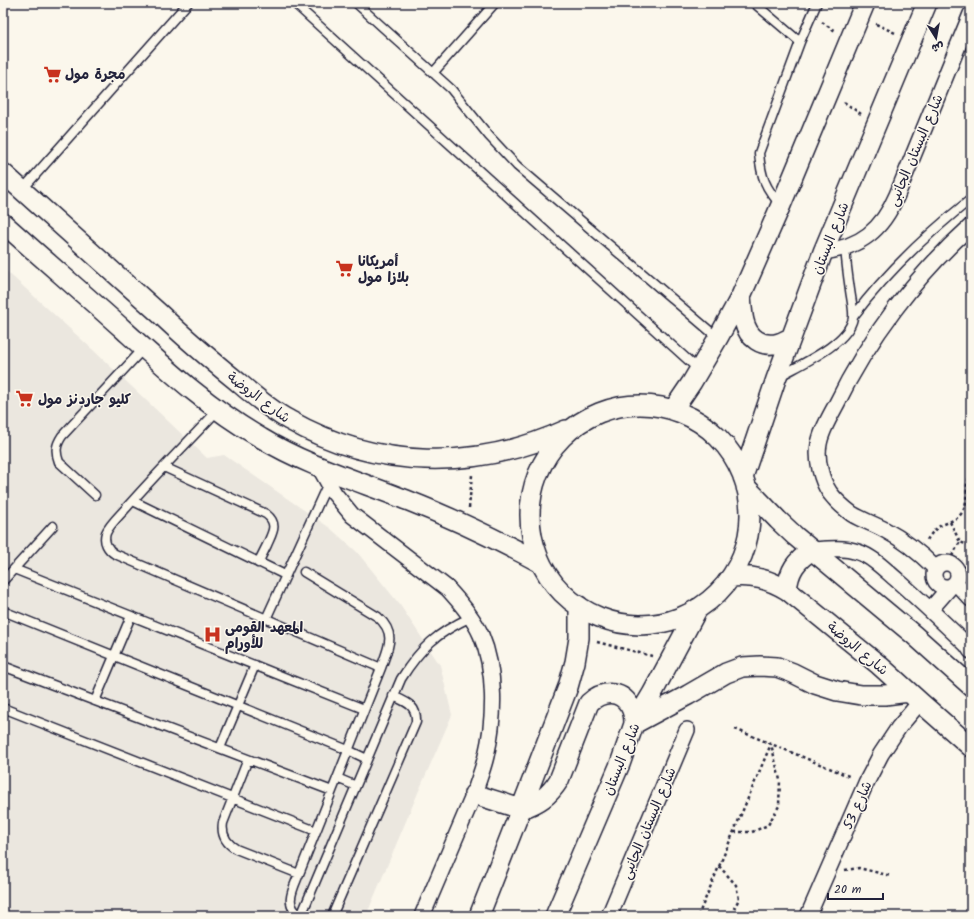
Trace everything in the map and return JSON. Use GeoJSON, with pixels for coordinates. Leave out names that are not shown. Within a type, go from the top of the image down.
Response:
{"type":"FeatureCollection","features":[{"type":"Feature","properties":{"kind":"street","name":"شارع البستان"},"geometry":{"type":"LineString","coordinates":[[745,482],[776,378],[823,252],[927,3]]}},
{"type":"Feature","properties":{"kind":"street"},"geometry":{"type":"LineString","coordinates":[[673,410],[692,382],[741,296],[781,206],[862,9]]}},
{"type":"Feature","properties":{"kind":"street","name":"شارع البستان الجانبى"},"geometry":{"type":"LineString","coordinates":[[823,252],[845,247],[862,239],[877,228],[892,207],[971,14]]}},
{"type":"Feature","properties":{"kind":"street","name":"شارع الروضة"},"geometry":{"type":"LineString","coordinates":[[3,173],[205,355],[255,396],[288,420],[315,434],[372,453],[397,457],[448,459],[474,457],[501,452],[527,445],[578,424]]}},
{"type":"Feature","properties":{"kind":"street"},"geometry":{"type":"LineString","coordinates":[[3,223],[182,383],[234,422],[324,475],[409,501],[468,526],[541,563]]}},
{"type":"Feature","properties":{"kind":"street"},"geometry":{"type":"LineString","coordinates":[[930,610],[954,585],[958,577],[958,571],[954,565],[935,566],[899,538],[853,514],[840,504],[829,491],[822,476],[819,460],[819,443],[840,396],[876,336],[919,280],[943,253],[971,226]]}},
{"type":"Feature","properties":{"kind":"street"},"geometry":{"type":"LineString","coordinates":[[741,296],[744,321],[748,332],[756,340],[767,344],[779,343],[791,338]]}},
{"type":"Feature","properties":{"kind":"street"},"geometry":{"type":"LineString","coordinates":[[634,405],[653,406],[673,410],[688,416],[716,435],[736,462],[745,482],[750,505],[750,524],[748,536],[740,560],[731,577],[722,588],[698,608],[665,622],[629,624],[612,621],[595,615],[565,596],[553,582],[541,563],[534,545],[530,526],[530,506],[533,487],[540,468],[550,451],[563,436],[578,424],[596,414],[614,408],[634,405]]}},
{"type":"Feature","properties":{"kind":"street"},"geometry":{"type":"LineString","coordinates":[[324,475],[342,504],[352,515],[447,588],[460,602],[471,617],[487,652],[491,672],[492,714],[486,754],[474,794],[422,916]]}},
{"type":"Feature","properties":{"kind":"street"},"geometry":{"type":"LineString","coordinates":[[745,482],[778,520],[795,536],[914,635],[971,686]]}},
{"type":"Feature","properties":{"kind":"street"},"geometry":{"type":"LineString","coordinates":[[787,590],[791,571],[800,559],[812,550],[844,549],[857,552],[875,561],[914,595],[967,645],[971,651]]}},
{"type":"Feature","properties":{"kind":"street"},"geometry":{"type":"LineString","coordinates":[[935,566],[935,582],[944,588],[954,585]]}},
{"type":"Feature","properties":{"kind":"street"},"geometry":{"type":"LineString","coordinates":[[914,595],[935,566]]}},
{"type":"Feature","properties":{"kind":"street","name":"شارع الروضة"},"geometry":{"type":"LineString","coordinates":[[731,577],[754,577],[777,584],[787,590],[879,665],[971,747]]}},
{"type":"Feature","properties":{"kind":"street"},"geometry":{"type":"LineString","coordinates":[[954,585],[971,599]]}},
{"type":"Feature","properties":{"kind":"street"},"geometry":{"type":"LineString","coordinates":[[479,916],[522,810],[568,687],[575,662],[579,638],[579,606]]}},
{"type":"Feature","properties":{"kind":"street","name":"شارع البستان"},"geometry":{"type":"LineString","coordinates":[[555,916],[620,764],[634,724],[698,608]]}},
{"type":"Feature","properties":{"kind":"street"},"geometry":{"type":"LineString","coordinates":[[474,794],[522,810],[539,802],[554,788],[559,780],[590,703],[595,697],[603,694],[611,693],[619,695],[626,700],[631,706],[634,724],[688,696],[726,673],[742,667],[777,667],[815,684],[837,691],[861,695],[914,697]]}},
{"type":"Feature","properties":{"kind":"street","name":"شارع 53"},"geometry":{"type":"LineString","coordinates":[[808,916],[866,783],[881,754],[899,727],[914,697]]}},
{"type":"Feature","properties":{"kind":"street","name":"شارع البستان الجانبى"},"geometry":{"type":"LineString","coordinates":[[608,916],[687,730]]}},
{"type":"Feature","properties":{"kind":"lane"},"geometry":{"type":"LineString","coordinates":[[22,190],[188,3]]}},
{"type":"Feature","properties":{"kind":"lane"},"geometry":{"type":"LineString","coordinates":[[294,3],[699,370]]}},
{"type":"Feature","properties":{"kind":"lane"},"geometry":{"type":"LineString","coordinates":[[356,3],[451,89],[489,136],[517,166],[718,338]]}},
{"type":"Feature","properties":{"kind":"lane"},"geometry":{"type":"LineString","coordinates":[[433,73],[496,3]]}},
{"type":"Feature","properties":{"kind":"lane"},"geometry":{"type":"LineString","coordinates":[[754,3],[800,42]]}},
{"type":"Feature","properties":{"kind":"lane"},"geometry":{"type":"LineString","coordinates":[[781,206],[771,194],[764,182],[760,168],[759,153],[800,42],[817,3]]}},
{"type":"Feature","properties":{"kind":"lane"},"geometry":{"type":"LineString","coordinates":[[776,378],[820,354],[842,338],[849,328],[853,318],[864,303],[898,264],[935,229],[971,199]]}},
{"type":"Feature","properties":{"kind":"lane"},"geometry":{"type":"LineString","coordinates":[[845,247],[853,318]]}},
{"type":"Feature","properties":{"kind":"lane"},"geometry":{"type":"LineString","coordinates":[[95,495],[59,462],[56,455],[58,442],[144,348]]}},
{"type":"Feature","properties":{"kind":"lane"},"geometry":{"type":"LineString","coordinates":[[218,410],[108,529],[105,538],[107,547],[111,551],[381,668]]}},
{"type":"Feature","properties":{"kind":"lane"},"geometry":{"type":"LineString","coordinates":[[164,467],[269,516],[272,520],[274,529],[258,563]]}},
{"type":"Feature","properties":{"kind":"lane"},"geometry":{"type":"LineString","coordinates":[[266,619],[286,576],[324,475]]}},
{"type":"Feature","properties":{"kind":"lane"},"geometry":{"type":"LineString","coordinates":[[133,501],[286,576]]}},
{"type":"Feature","properties":{"kind":"lane"},"geometry":{"type":"LineString","coordinates":[[3,581],[53,526]]}},
{"type":"Feature","properties":{"kind":"lane"},"geometry":{"type":"LineString","coordinates":[[14,569],[364,709]]}},
{"type":"Feature","properties":{"kind":"lane"},"geometry":{"type":"LineString","coordinates":[[304,572],[378,617],[384,622],[390,636],[390,643],[290,898],[292,907],[301,916],[401,679],[411,662],[438,635],[471,617]]}},
{"type":"Feature","properties":{"kind":"lane"},"geometry":{"type":"LineString","coordinates":[[3,611],[367,759]]}},
{"type":"Feature","properties":{"kind":"lane"},"geometry":{"type":"LineString","coordinates":[[95,701],[131,616]]}},
{"type":"Feature","properties":{"kind":"lane"},"geometry":{"type":"LineString","coordinates":[[220,748],[254,665]]}},
{"type":"Feature","properties":{"kind":"lane"},"geometry":{"type":"LineString","coordinates":[[3,666],[332,791]]}},
{"type":"Feature","properties":{"kind":"lane"},"geometry":{"type":"LineString","coordinates":[[332,916],[416,722],[415,711],[412,706],[408,702],[393,696]]}},
{"type":"Feature","properties":{"kind":"lane"},"geometry":{"type":"LineString","coordinates":[[3,708],[316,831]]}},
{"type":"Feature","properties":{"kind":"lane"},"geometry":{"type":"LineString","coordinates":[[248,759],[223,823],[222,833],[228,843],[236,848],[299,874]]}},
{"type":"Feature","properties":{"kind":"lane"},"geometry":{"type":"LineString","coordinates":[[337,778],[356,786]]}},
{"type":"Feature","properties":{"kind":"path"},"geometry":{"type":"LineString","coordinates":[[862,9],[911,42]]}},
{"type":"Feature","properties":{"kind":"path"},"geometry":{"type":"LineString","coordinates":[[812,15],[849,40]]}},
{"type":"Feature","properties":{"kind":"path"},"geometry":{"type":"LineString","coordinates":[[828,90],[876,125]]}},
{"type":"Feature","properties":{"kind":"path"},"geometry":{"type":"LineString","coordinates":[[468,526],[474,457]]}},
{"type":"Feature","properties":{"kind":"path"},"geometry":{"type":"LineString","coordinates":[[960,542],[935,566],[925,549],[927,540],[940,525],[950,522],[962,513],[966,504],[968,482],[971,472]]}},
{"type":"Feature","properties":{"kind":"path"},"geometry":{"type":"LineString","coordinates":[[950,522],[960,542],[971,546]]}},
{"type":"Feature","properties":{"kind":"path"},"geometry":{"type":"LineString","coordinates":[[579,638],[670,660]]}},
{"type":"Feature","properties":{"kind":"path"},"geometry":{"type":"LineString","coordinates":[[735,729],[866,783]]}},
{"type":"Feature","properties":{"kind":"path"},"geometry":{"type":"LineString","coordinates":[[734,832],[752,832],[768,825],[779,806],[780,780],[771,744]]}},
{"type":"Feature","properties":{"kind":"path"},"geometry":{"type":"LineString","coordinates":[[698,916],[771,744]]}},
{"type":"Feature","properties":{"kind":"path"},"geometry":{"type":"LineString","coordinates":[[719,866],[736,885],[739,899],[730,916]]}},
{"type":"Feature","properties":{"kind":"path"},"geometry":{"type":"LineString","coordinates":[[827,872],[860,868],[891,876]]}},
{"type":"Feature","properties":{"kind":"shaded area","name":"المعهد القومى للأورام"},"geometry":{"type":"Polygon","coordinates":[[[3,268],[92,349],[207,458],[224,455],[330,528],[357,552],[400,605],[440,665],[452,715],[366,916],[3,916],[3,268]]]}},
{"type":"Feature","properties":{"kind":"place","name":"مجرة مول"},"geometry":{"type":"Point","coordinates":[52,74]}},
{"type":"Feature","properties":{"kind":"place","name":"أمريكانا بلازا مول"},"geometry":{"type":"Point","coordinates":[345,269]}},
{"type":"Feature","properties":{"kind":"place","name":"كليو جاردنز مول"},"geometry":{"type":"Point","coordinates":[25,399]}},
{"type":"Feature","properties":{"kind":"place","name":"المعهد القومى للأورام"},"geometry":{"type":"Point","coordinates":[212,635]}}]}
